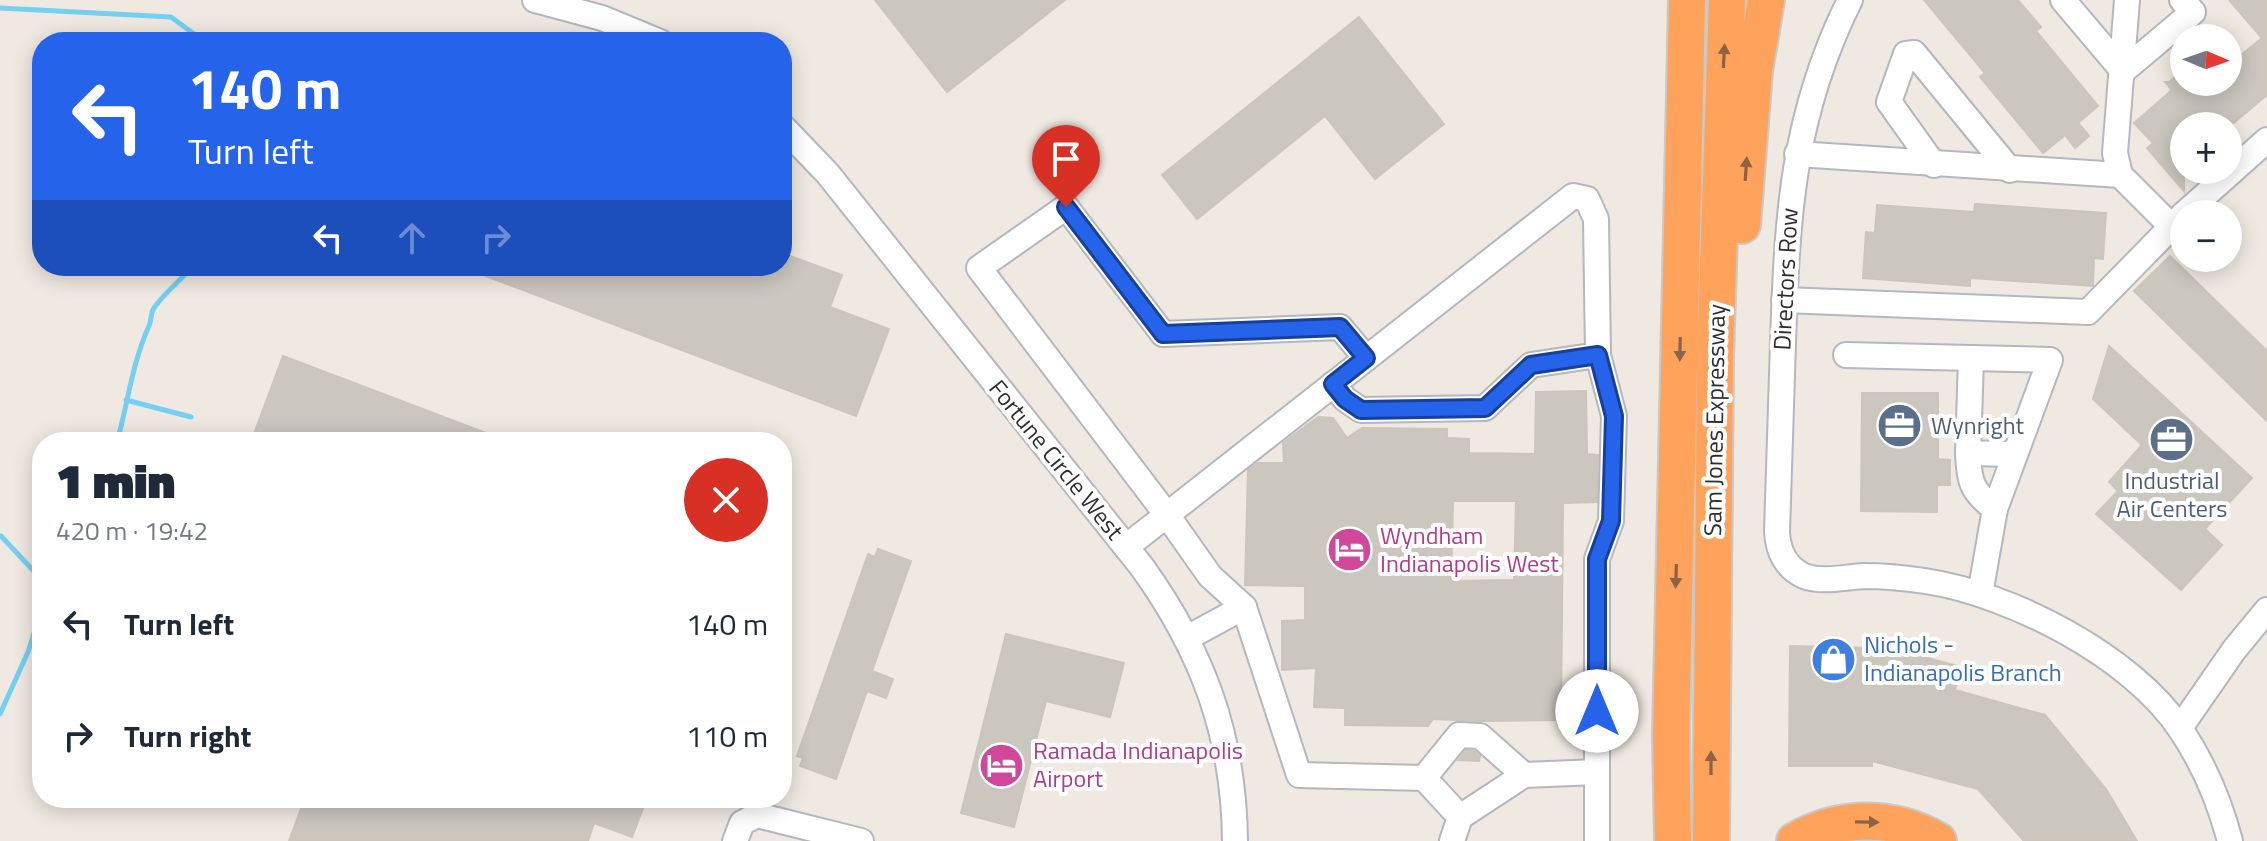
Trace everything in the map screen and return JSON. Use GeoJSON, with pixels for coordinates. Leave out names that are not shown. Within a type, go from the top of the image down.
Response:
{"type":"FeatureCollection","features":[{"type":"Feature","properties":{"kind":"highway","name":"Sam Jones Expressway"},"geometry":{"type":"LineString","coordinates":[[1673,841],[1671,736],[1687,0]]}},
{"type":"Feature","properties":{"kind":"highway","name":"Sam Jones Expressway"},"geometry":{"type":"LineString","coordinates":[[1711,841],[1716,324],[1727,0]]}},
{"type":"Feature","properties":{"kind":"highway"},"geometry":{"type":"LineString","coordinates":[[1711,610],[1754,71],[1766,0]]}},
{"type":"Feature","properties":{"kind":"highway"},"geometry":{"type":"LineString","coordinates":[[1795,841],[1828,826],[1868,821],[1909,828],[1938,841]]}},
{"type":"Feature","properties":{"kind":"street"},"geometry":{"type":"LineString","coordinates":[[535,0],[605,9],[643,32]]}},
{"type":"Feature","properties":{"kind":"street","name":"Directors Row"},"geometry":{"type":"LineString","coordinates":[[1850,0],[1821,70],[1797,154],[1787,232],[1777,545],[1788,565],[1801,575],[1815,579],[1864,576],[1904,578],[1980,594]]}},
{"type":"Feature","properties":{"kind":"street"},"geometry":{"type":"LineString","coordinates":[[2063,0],[2123,71]]}},
{"type":"Feature","properties":{"kind":"street"},"geometry":{"type":"LineString","coordinates":[[2120,175],[2115,153],[2127,0]]}},
{"type":"Feature","properties":{"kind":"street"},"geometry":{"type":"LineString","coordinates":[[2123,71],[2193,12],[2182,0]]}},
{"type":"Feature","properties":{"kind":"street"},"geometry":{"type":"LineString","coordinates":[[1934,165],[1889,102],[1906,54],[1914,53],[2010,170]]}},
{"type":"Feature","properties":{"kind":"street","name":"Fortune Circle West"},"geometry":{"type":"LineString","coordinates":[[792,136],[828,174],[1126,547],[1172,610],[1209,687],[1224,735],[1232,783],[1235,841]]}},
{"type":"Feature","properties":{"kind":"street"},"geometry":{"type":"LineString","coordinates":[[2200,200],[2267,140]]}},
{"type":"Feature","properties":{"kind":"street"},"geometry":{"type":"LineString","coordinates":[[1797,154],[2120,175],[2170,211]]}},
{"type":"Feature","properties":{"kind":"street"},"geometry":{"type":"LineString","coordinates":[[1126,547],[1573,196],[1587,199],[1596,219],[1598,355],[1614,416],[1611,521],[1597,559],[1597,841]]}},
{"type":"Feature","properties":{"kind":"street"},"geometry":{"type":"LineString","coordinates":[[1366,358],[1340,327],[1163,334],[1066,207],[979,268],[1210,576],[1244,607],[1299,775],[1424,778],[1460,817]]}},
{"type":"Feature","properties":{"kind":"street"},"geometry":{"type":"LineString","coordinates":[[1784,300],[2088,312],[2170,228]]}},
{"type":"Feature","properties":{"kind":"street"},"geometry":{"type":"LineString","coordinates":[[1333,384],[1345,399],[1361,410],[1485,408],[1531,365],[1598,355]]}},
{"type":"Feature","properties":{"kind":"street"},"geometry":{"type":"LineString","coordinates":[[1846,355],[2050,360],[1995,509],[1980,594],[2039,617],[2096,651],[2158,702],[2180,728],[2216,799],[2230,841]]}},
{"type":"Feature","properties":{"kind":"street"},"geometry":{"type":"LineString","coordinates":[[1971,358],[1969,478],[1979,497],[1995,509]]}},
{"type":"Feature","properties":{"kind":"street"},"geometry":{"type":"LineString","coordinates":[[1968,453],[2014,454]]}},
{"type":"Feature","properties":{"kind":"street"},"geometry":{"type":"LineString","coordinates":[[1187,638],[1244,607]]}},
{"type":"Feature","properties":{"kind":"street"},"geometry":{"type":"LineString","coordinates":[[2180,728],[2234,650],[2267,610]]}},
{"type":"Feature","properties":{"kind":"street"},"geometry":{"type":"LineString","coordinates":[[1424,778],[1459,735],[1480,736],[1524,775]]}},
{"type":"Feature","properties":{"kind":"street"},"geometry":{"type":"LineString","coordinates":[[1452,841],[1460,817],[1524,775],[1597,772]]}},
{"type":"Feature","properties":{"kind":"street"},"geometry":{"type":"LineString","coordinates":[[735,841],[742,823],[761,815],[861,841]]}},
{"type":"Feature","properties":{"kind":"building"},"geometry":{"type":"Polygon","coordinates":[[[875,0],[1065,0],[947,92],[875,0]]]}},
{"type":"Feature","properties":{"kind":"building"},"geometry":{"type":"Polygon","coordinates":[[[1924,0],[2018,0],[2041,27],[2036,31],[2098,106],[2078,123],[2089,136],[2075,148],[2065,135],[2043,153],[1980,77],[1985,73],[1924,0]]]}},
{"type":"Feature","properties":{"kind":"building"},"geometry":{"type":"Polygon","coordinates":[[[2229,0],[2267,0],[2267,95],[2242,116],[2242,112],[2170,112],[2170,175],[2147,148],[2153,143],[2134,123],[2170,92],[2170,96],[2242,96],[2242,54],[2262,38],[2229,0]]]}},
{"type":"Feature","properties":{"kind":"building"},"geometry":{"type":"Polygon","coordinates":[[[1359,17],[1444,124],[1375,179],[1325,116],[1197,219],[1162,175],[1359,17]]]}},
{"type":"Feature","properties":{"kind":"building"},"geometry":{"type":"Polygon","coordinates":[[[1975,204],[2106,213],[2103,259],[2094,258],[2093,286],[1970,278],[1970,286],[1863,278],[1866,232],[1875,233],[1877,205],[1974,212],[1975,204]]]}},
{"type":"Feature","properties":{"kind":"building"},"geometry":{"type":"Polygon","coordinates":[[[2170,256],[2170,272],[2186,272],[2267,351],[2267,421],[2134,291],[2170,256]]]}},
{"type":"Feature","properties":{"kind":"building"},"geometry":{"type":"Polygon","coordinates":[[[792,257],[842,275],[830,307],[889,329],[856,416],[486,276],[792,276],[792,257]]]}},
{"type":"Feature","properties":{"kind":"building"},"geometry":{"type":"Polygon","coordinates":[[[2109,346],[2252,478],[2205,529],[2222,545],[2181,590],[2096,514],[2118,491],[2109,482],[2142,445],[2093,399],[2109,346]]]}},
{"type":"Feature","properties":{"kind":"building"},"geometry":{"type":"Polygon","coordinates":[[[283,356],[483,432],[255,432],[283,356]]]}},
{"type":"Feature","properties":{"kind":"building","name":"Wyndham Indianapolis West"},"geometry":{"type":"Polygon","coordinates":[[[1586,391],[1587,454],[1598,455],[1597,502],[1563,503],[1561,720],[1433,719],[1428,726],[1345,725],[1345,708],[1314,707],[1316,668],[1282,670],[1282,621],[1305,620],[1305,586],[1245,585],[1248,470],[1258,463],[1284,463],[1283,443],[1318,417],[1333,418],[1347,438],[1362,428],[1447,429],[1447,438],[1469,439],[1469,453],[1535,454],[1536,392],[1586,391]],[[1453,501],[1451,581],[1514,580],[1516,501],[1453,501]]]}},
{"type":"Feature","properties":{"kind":"building","name":"Wynright"},"geometry":{"type":"Polygon","coordinates":[[[1862,393],[1938,393],[1938,459],[1950,460],[1950,485],[1937,485],[1937,512],[1861,511],[1862,393]]]}},
{"type":"Feature","properties":{"kind":"building"},"geometry":{"type":"Polygon","coordinates":[[[878,549],[911,561],[872,671],[893,679],[886,698],[867,691],[836,779],[800,766],[803,758],[797,756],[868,554],[875,557],[878,549]]]}},
{"type":"Feature","properties":{"kind":"building","name":"Ramada Indianapolis Airport"},"geometry":{"type":"Polygon","coordinates":[[[1006,634],[1124,663],[1110,717],[1046,701],[1014,827],[961,813],[1006,634]]]}},
{"type":"Feature","properties":{"kind":"building"},"geometry":{"type":"Polygon","coordinates":[[[1873,643],[1961,667],[1955,690],[2045,715],[2106,789],[2137,841],[2024,841],[1978,789],[1872,761],[1872,766],[1789,766],[1790,646],[1873,648],[1873,643]]]}},
{"type":"Feature","properties":{"kind":"building"},"geometry":{"type":"Polygon","coordinates":[[[1466,750],[1480,756],[1479,761],[1458,760],[1466,750]]]}},
{"type":"Feature","properties":{"kind":"building"},"geometry":{"type":"Polygon","coordinates":[[[301,808],[643,808],[632,837],[594,823],[588,841],[289,841],[301,808]]]}},
{"type":"Feature","properties":{"kind":"waterway"},"geometry":{"type":"LineString","coordinates":[[0,8],[171,17],[191,32]]}},
{"type":"Feature","properties":{"kind":"waterway"},"geometry":{"type":"LineString","coordinates":[[119,432],[134,369],[153,310],[184,276]]}},
{"type":"Feature","properties":{"kind":"waterway"},"geometry":{"type":"LineString","coordinates":[[126,400],[191,417]]}},
{"type":"Feature","properties":{"kind":"waterway"},"geometry":{"type":"LineString","coordinates":[[1,536],[32,569]]}},
{"type":"Feature","properties":{"kind":"waterway"},"geometry":{"type":"LineString","coordinates":[[0,714],[32,639]]}},
{"type":"Feature","properties":{"kind":"place","name":"Wynright"},"geometry":{"type":"Point","coordinates":[1900,426]}},
{"type":"Feature","properties":{"kind":"place","name":"Industrial Air Centers"},"geometry":{"type":"Point","coordinates":[2172,439]}},
{"type":"Feature","properties":{"kind":"place","name":"Wyndham Indianapolis West"},"geometry":{"type":"Point","coordinates":[1349,550]}},
{"type":"Feature","properties":{"kind":"place","name":"Nichols - Indianapolis Branch"},"geometry":{"type":"Point","coordinates":[1833,659]}},
{"type":"Feature","properties":{"kind":"place","name":"Ramada Indianapolis Airport"},"geometry":{"type":"Point","coordinates":[1002,765]}},
{"type":"Feature","properties":{"kind":"route"},"geometry":{"type":"LineString","coordinates":[[1066,207],[1163,334],[1340,327],[1366,358],[1333,384],[1345,399],[1361,410],[1485,408],[1531,365],[1598,355],[1614,416],[1611,521],[1597,559],[1597,711]]}}]}
